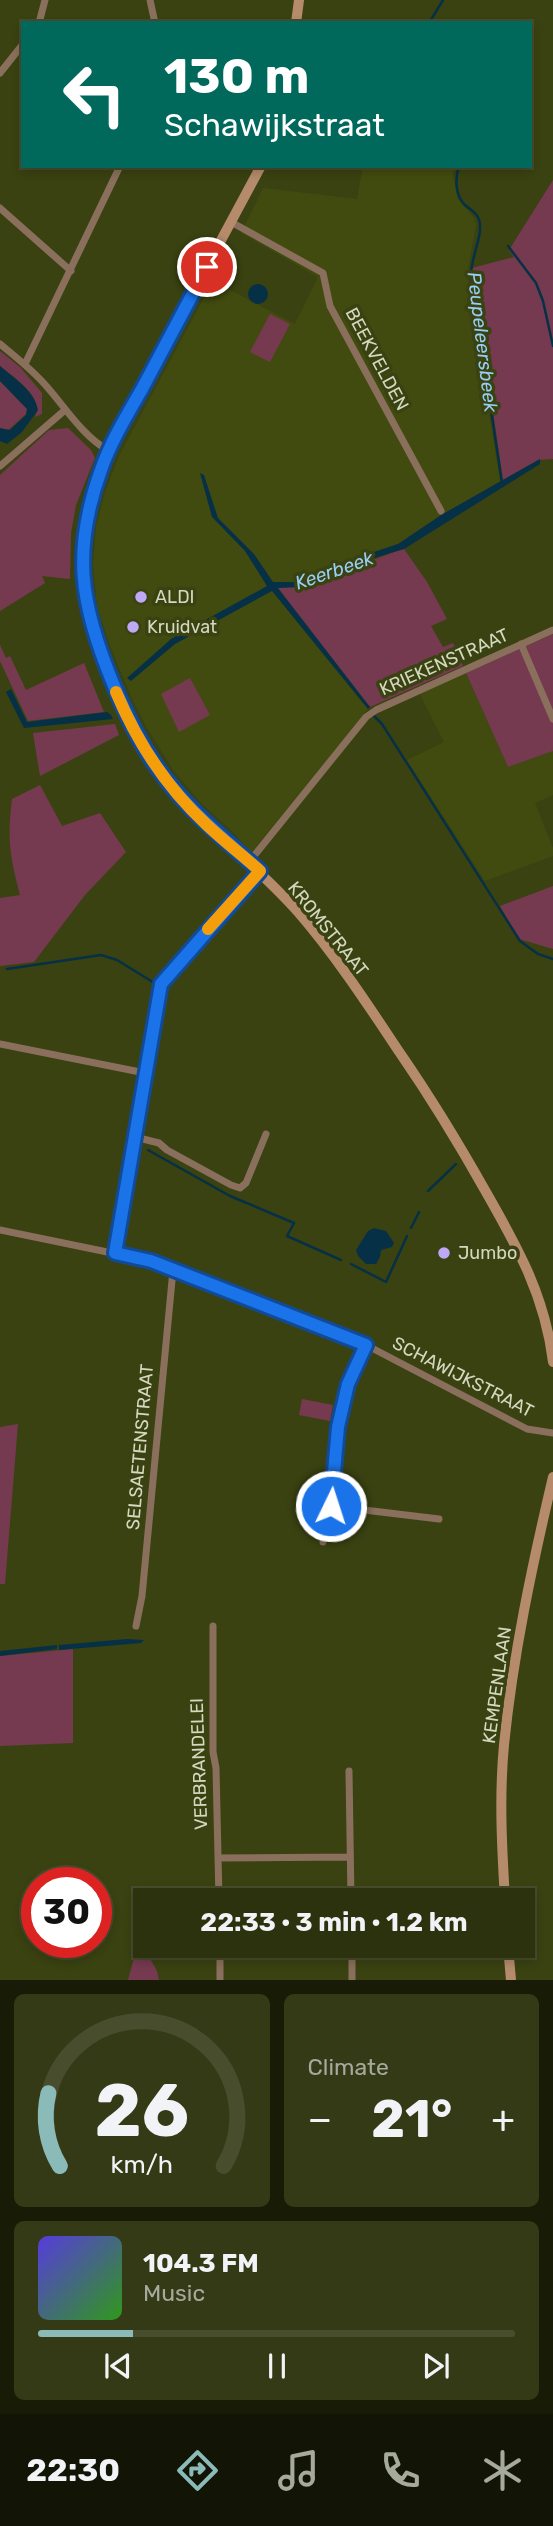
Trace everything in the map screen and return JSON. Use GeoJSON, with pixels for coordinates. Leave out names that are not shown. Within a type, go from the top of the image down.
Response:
{"type":"FeatureCollection","features":[{"type":"Feature","properties":{"kind":"main road"},"geometry":{"type":"LineString","coordinates":[[296,21],[299,0]]}},
{"type":"Feature","properties":{"kind":"main road","name":"KROMSTRAAT"},"geometry":{"type":"LineString","coordinates":[[260,168],[109,451],[89,507],[82,550],[88,616],[99,651],[136,732],[159,770],[205,823],[260,871],[298,912],[338,963],[411,1069],[463,1151],[523,1256],[552,1343]]}},
{"type":"Feature","properties":{"kind":"main road"},"geometry":{"type":"LineString","coordinates":[[552,1343],[553,1362]]}},
{"type":"Feature","properties":{"kind":"main road","name":"KEMPENLAAN"},"geometry":{"type":"LineString","coordinates":[[504,1888],[501,1825],[504,1748],[527,1590],[553,1477]]}},
{"type":"Feature","properties":{"kind":"main road"},"geometry":{"type":"LineString","coordinates":[[509,1958],[512,1980]]}},
{"type":"Feature","properties":{"kind":"street"},"geometry":{"type":"LineString","coordinates":[[40,21],[45,0]]}},
{"type":"Feature","properties":{"kind":"street"},"geometry":{"type":"LineString","coordinates":[[150,0],[155,21]]}},
{"type":"Feature","properties":{"kind":"street"},"geometry":{"type":"LineString","coordinates":[[0,73],[21,47]]}},
{"type":"Feature","properties":{"kind":"street"},"geometry":{"type":"LineString","coordinates":[[25,364],[119,168]]}},
{"type":"Feature","properties":{"kind":"street"},"geometry":{"type":"LineString","coordinates":[[0,208],[71,271]]}},
{"type":"Feature","properties":{"kind":"street","name":"BEEKVELDEN"},"geometry":{"type":"LineString","coordinates":[[232,222],[323,273],[330,306],[441,511]]}},
{"type":"Feature","properties":{"kind":"street"},"geometry":{"type":"LineString","coordinates":[[0,344],[25,364],[65,410],[100,446],[109,451]]}},
{"type":"Feature","properties":{"kind":"street"},"geometry":{"type":"LineString","coordinates":[[0,466],[65,410]]}},
{"type":"Feature","properties":{"kind":"street","name":"KRIEKENSTRAAT"},"geometry":{"type":"LineString","coordinates":[[249,862],[366,718],[376,710],[553,630]]}},
{"type":"Feature","properties":{"kind":"street"},"geometry":{"type":"LineString","coordinates":[[521,644],[553,719]]}},
{"type":"Feature","properties":{"kind":"street"},"geometry":{"type":"LineString","coordinates":[[115,1253],[161,984],[260,871]]}},
{"type":"Feature","properties":{"kind":"street"},"geometry":{"type":"LineString","coordinates":[[0,1044],[145,1073]]}},
{"type":"Feature","properties":{"kind":"street"},"geometry":{"type":"LineString","coordinates":[[135,1137],[159,1143],[178,1156],[240,1188],[247,1183],[267,1134]]}},
{"type":"Feature","properties":{"kind":"street","name":"SCHAWIJKSTRAAT"},"geometry":{"type":"LineString","coordinates":[[0,1230],[151,1261],[366,1345],[527,1429],[553,1433]]}},
{"type":"Feature","properties":{"kind":"street","name":"SELSAETENSTRAAT"},"geometry":{"type":"LineString","coordinates":[[136,1626],[142,1596],[173,1270]]}},
{"type":"Feature","properties":{"kind":"street"},"geometry":{"type":"LineString","coordinates":[[323,1542],[331,1506],[338,1427],[348,1384],[366,1345]]}},
{"type":"Feature","properties":{"kind":"street"},"geometry":{"type":"LineString","coordinates":[[331,1506],[439,1519]]}},
{"type":"Feature","properties":{"kind":"street","name":"VERBRANDELEI"},"geometry":{"type":"LineString","coordinates":[[213,1626],[213,1752],[216,1768],[219,1888]]}},
{"type":"Feature","properties":{"kind":"street"},"geometry":{"type":"LineString","coordinates":[[349,1771],[351,1888]]}},
{"type":"Feature","properties":{"kind":"street"},"geometry":{"type":"LineString","coordinates":[[218,1858],[351,1857]]}},
{"type":"Feature","properties":{"kind":"street"},"geometry":{"type":"LineString","coordinates":[[219,1958],[220,1980]]}},
{"type":"Feature","properties":{"kind":"street"},"geometry":{"type":"LineString","coordinates":[[352,1958],[352,1980]]}},
{"type":"Feature","properties":{"kind":"shaded area"},"geometry":{"type":"Polygon","coordinates":[[[363,168],[454,168],[457,198],[474,218],[476,225],[467,274],[500,481],[428,524],[407,540],[276,595],[368,709],[251,853],[234,833],[202,804],[174,771],[133,701],[97,606],[93,566],[96,527],[105,492],[119,456],[213,281],[295,324],[318,277],[241,233],[263,188],[357,199],[363,168]]]}},
{"type":"Feature","properties":{"kind":"shaded area"},"geometry":{"type":"Polygon","coordinates":[[[553,180],[553,459],[538,460],[503,480],[472,268],[514,257],[509,250],[553,180]]]}},
{"type":"Feature","properties":{"kind":"shaded area"},"geometry":{"type":"Polygon","coordinates":[[[270,314],[290,324],[270,362],[250,352],[270,314]]]}},
{"type":"Feature","properties":{"kind":"shaded area"},"geometry":{"type":"Polygon","coordinates":[[[0,351],[20,367],[42,393],[42,414],[35,417],[37,409],[32,395],[0,366],[0,351]]]}},
{"type":"Feature","properties":{"kind":"shaded area"},"geometry":{"type":"Polygon","coordinates":[[[0,381],[27,409],[26,414],[7,431],[0,428],[0,381]]]}},
{"type":"Feature","properties":{"kind":"shaded area"},"geometry":{"type":"Polygon","coordinates":[[[68,428],[91,450],[95,458],[76,505],[71,533],[70,579],[42,576],[45,583],[0,611],[0,475],[49,430],[68,428]]]}},
{"type":"Feature","properties":{"kind":"shaded area"},"geometry":{"type":"Polygon","coordinates":[[[404,549],[427,582],[447,619],[431,626],[443,647],[453,643],[463,666],[370,707],[277,588],[310,583],[404,549]]]}},
{"type":"Feature","properties":{"kind":"shaded area"},"geometry":{"type":"Polygon","coordinates":[[[553,634],[553,751],[508,767],[466,673],[553,634]]]}},
{"type":"Feature","properties":{"kind":"shaded area"},"geometry":{"type":"Polygon","coordinates":[[[0,645],[6,658],[10,656],[26,690],[84,663],[104,712],[28,721],[0,661],[0,645]]]}},
{"type":"Feature","properties":{"kind":"shaded area"},"geometry":{"type":"Polygon","coordinates":[[[464,669],[508,767],[553,751],[553,795],[535,803],[553,848],[553,856],[485,881],[407,760],[444,742],[419,692],[464,669]]]}},
{"type":"Feature","properties":{"kind":"shaded area"},"geometry":{"type":"Polygon","coordinates":[[[190,678],[210,715],[179,732],[161,694],[190,678]]]}},
{"type":"Feature","properties":{"kind":"shaded area"},"geometry":{"type":"Polygon","coordinates":[[[115,724],[119,735],[40,776],[33,733],[115,724]]]}},
{"type":"Feature","properties":{"kind":"shaded area"},"geometry":{"type":"Polygon","coordinates":[[[40,785],[62,826],[100,813],[126,852],[85,895],[34,962],[0,966],[0,898],[20,895],[10,848],[12,799],[40,785]]]}},
{"type":"Feature","properties":{"kind":"shaded area"},"geometry":{"type":"Polygon","coordinates":[[[553,886],[553,949],[519,939],[500,906],[553,886]]]}},
{"type":"Feature","properties":{"kind":"shaded area"},"geometry":{"type":"Polygon","coordinates":[[[302,1399],[333,1405],[330,1421],[299,1415],[302,1399]]]}},
{"type":"Feature","properties":{"kind":"shaded area"},"geometry":{"type":"Polygon","coordinates":[[[18,1424],[5,1584],[0,1584],[0,1427],[18,1424]]]}},
{"type":"Feature","properties":{"kind":"shaded area"},"geometry":{"type":"Polygon","coordinates":[[[73,1649],[73,1743],[0,1746],[0,1656],[73,1649]]]}},
{"type":"Feature","properties":{"kind":"shaded area"},"geometry":{"type":"Polygon","coordinates":[[[134,1958],[150,1958],[159,1980],[128,1980],[134,1958]]]}},
{"type":"Feature","properties":{"kind":"water"},"geometry":{"type":"Polygon","coordinates":[[[258,284],[265,287],[268,294],[265,301],[258,304],[251,301],[248,294],[251,287],[258,284]]]}},
{"type":"Feature","properties":{"kind":"water"},"geometry":{"type":"Polygon","coordinates":[[[0,366],[28,391],[38,410],[22,432],[7,444],[0,441],[0,428],[10,430],[26,415],[27,409],[0,381],[0,366]]]}},
{"type":"Feature","properties":{"kind":"water","name":"Keerbeek"},"geometry":{"type":"Polygon","coordinates":[[[540,459],[540,464],[404,549],[302,587],[278,588],[370,707],[368,709],[272,591],[175,644],[131,681],[127,678],[171,639],[267,586],[245,551],[212,517],[200,473],[204,475],[218,518],[254,554],[273,582],[300,582],[337,564],[398,544],[441,515],[540,459]]]}},
{"type":"Feature","properties":{"kind":"water"},"geometry":{"type":"Polygon","coordinates":[[[11,689],[27,722],[107,712],[113,719],[24,728],[6,692],[11,689]]]}},
{"type":"Feature","properties":{"kind":"water"},"geometry":{"type":"Polygon","coordinates":[[[374,1228],[386,1231],[394,1243],[392,1247],[381,1250],[376,1264],[366,1264],[356,1250],[368,1231],[374,1228]]]}},
{"type":"Feature","properties":{"kind":"water"},"geometry":{"type":"Polygon","coordinates":[[[144,1640],[141,1643],[59,1650],[59,1645],[144,1640]]]}},
{"type":"Feature","properties":{"kind":"water"},"geometry":{"type":"Polygon","coordinates":[[[57,1645],[57,1649],[0,1656],[0,1651],[57,1645]]]}},
{"type":"Feature","properties":{"kind":"waterway","name":"Peupeleersbeek"},"geometry":{"type":"LineString","coordinates":[[430,21],[443,0]]}},
{"type":"Feature","properties":{"kind":"waterway","name":"Peupeleersbeek"},"geometry":{"type":"LineString","coordinates":[[459,168],[457,191],[464,204],[477,215],[480,226],[471,276],[502,483]]}},
{"type":"Feature","properties":{"kind":"waterway"},"geometry":{"type":"LineString","coordinates":[[508,246],[536,283],[553,346]]}},
{"type":"Feature","properties":{"kind":"waterway"},"geometry":{"type":"LineString","coordinates":[[374,716],[382,724],[520,941],[538,954],[553,959]]}},
{"type":"Feature","properties":{"kind":"waterway"},"geometry":{"type":"LineString","coordinates":[[7,969],[101,955],[117,960],[156,984]]}},
{"type":"Feature","properties":{"kind":"waterway"},"geometry":{"type":"LineString","coordinates":[[148,1150],[230,1196],[294,1223],[287,1236],[341,1260]]}},
{"type":"Feature","properties":{"kind":"waterway"},"geometry":{"type":"LineString","coordinates":[[428,1191],[456,1164]]}},
{"type":"Feature","properties":{"kind":"waterway"},"geometry":{"type":"LineString","coordinates":[[411,1228],[419,1212]]}},
{"type":"Feature","properties":{"kind":"waterway"},"geometry":{"type":"LineString","coordinates":[[351,1264],[386,1282],[407,1236]]}},
{"type":"Feature","properties":{"kind":"slow traffic"},"geometry":{"type":"LineString","coordinates":[[116,692],[142,745],[166,779],[205,823],[260,871],[208,929]]}},
{"type":"Feature","properties":{"kind":"place","name":"ALDI"},"geometry":{"type":"Point","coordinates":[141,597]}},
{"type":"Feature","properties":{"kind":"place","name":"Kruidvat"},"geometry":{"type":"Point","coordinates":[133,627]}},
{"type":"Feature","properties":{"kind":"place","name":"Jumbo"},"geometry":{"type":"Point","coordinates":[444,1253]}},
{"type":"Feature","properties":{"kind":"route"},"geometry":{"type":"LineString","coordinates":[[207,267],[101,468],[85,528],[82,572],[88,616],[99,651],[142,745],[166,779],[205,823],[260,871],[161,984],[115,1253],[151,1261],[366,1345],[348,1384],[338,1427],[331,1506]]}}]}
